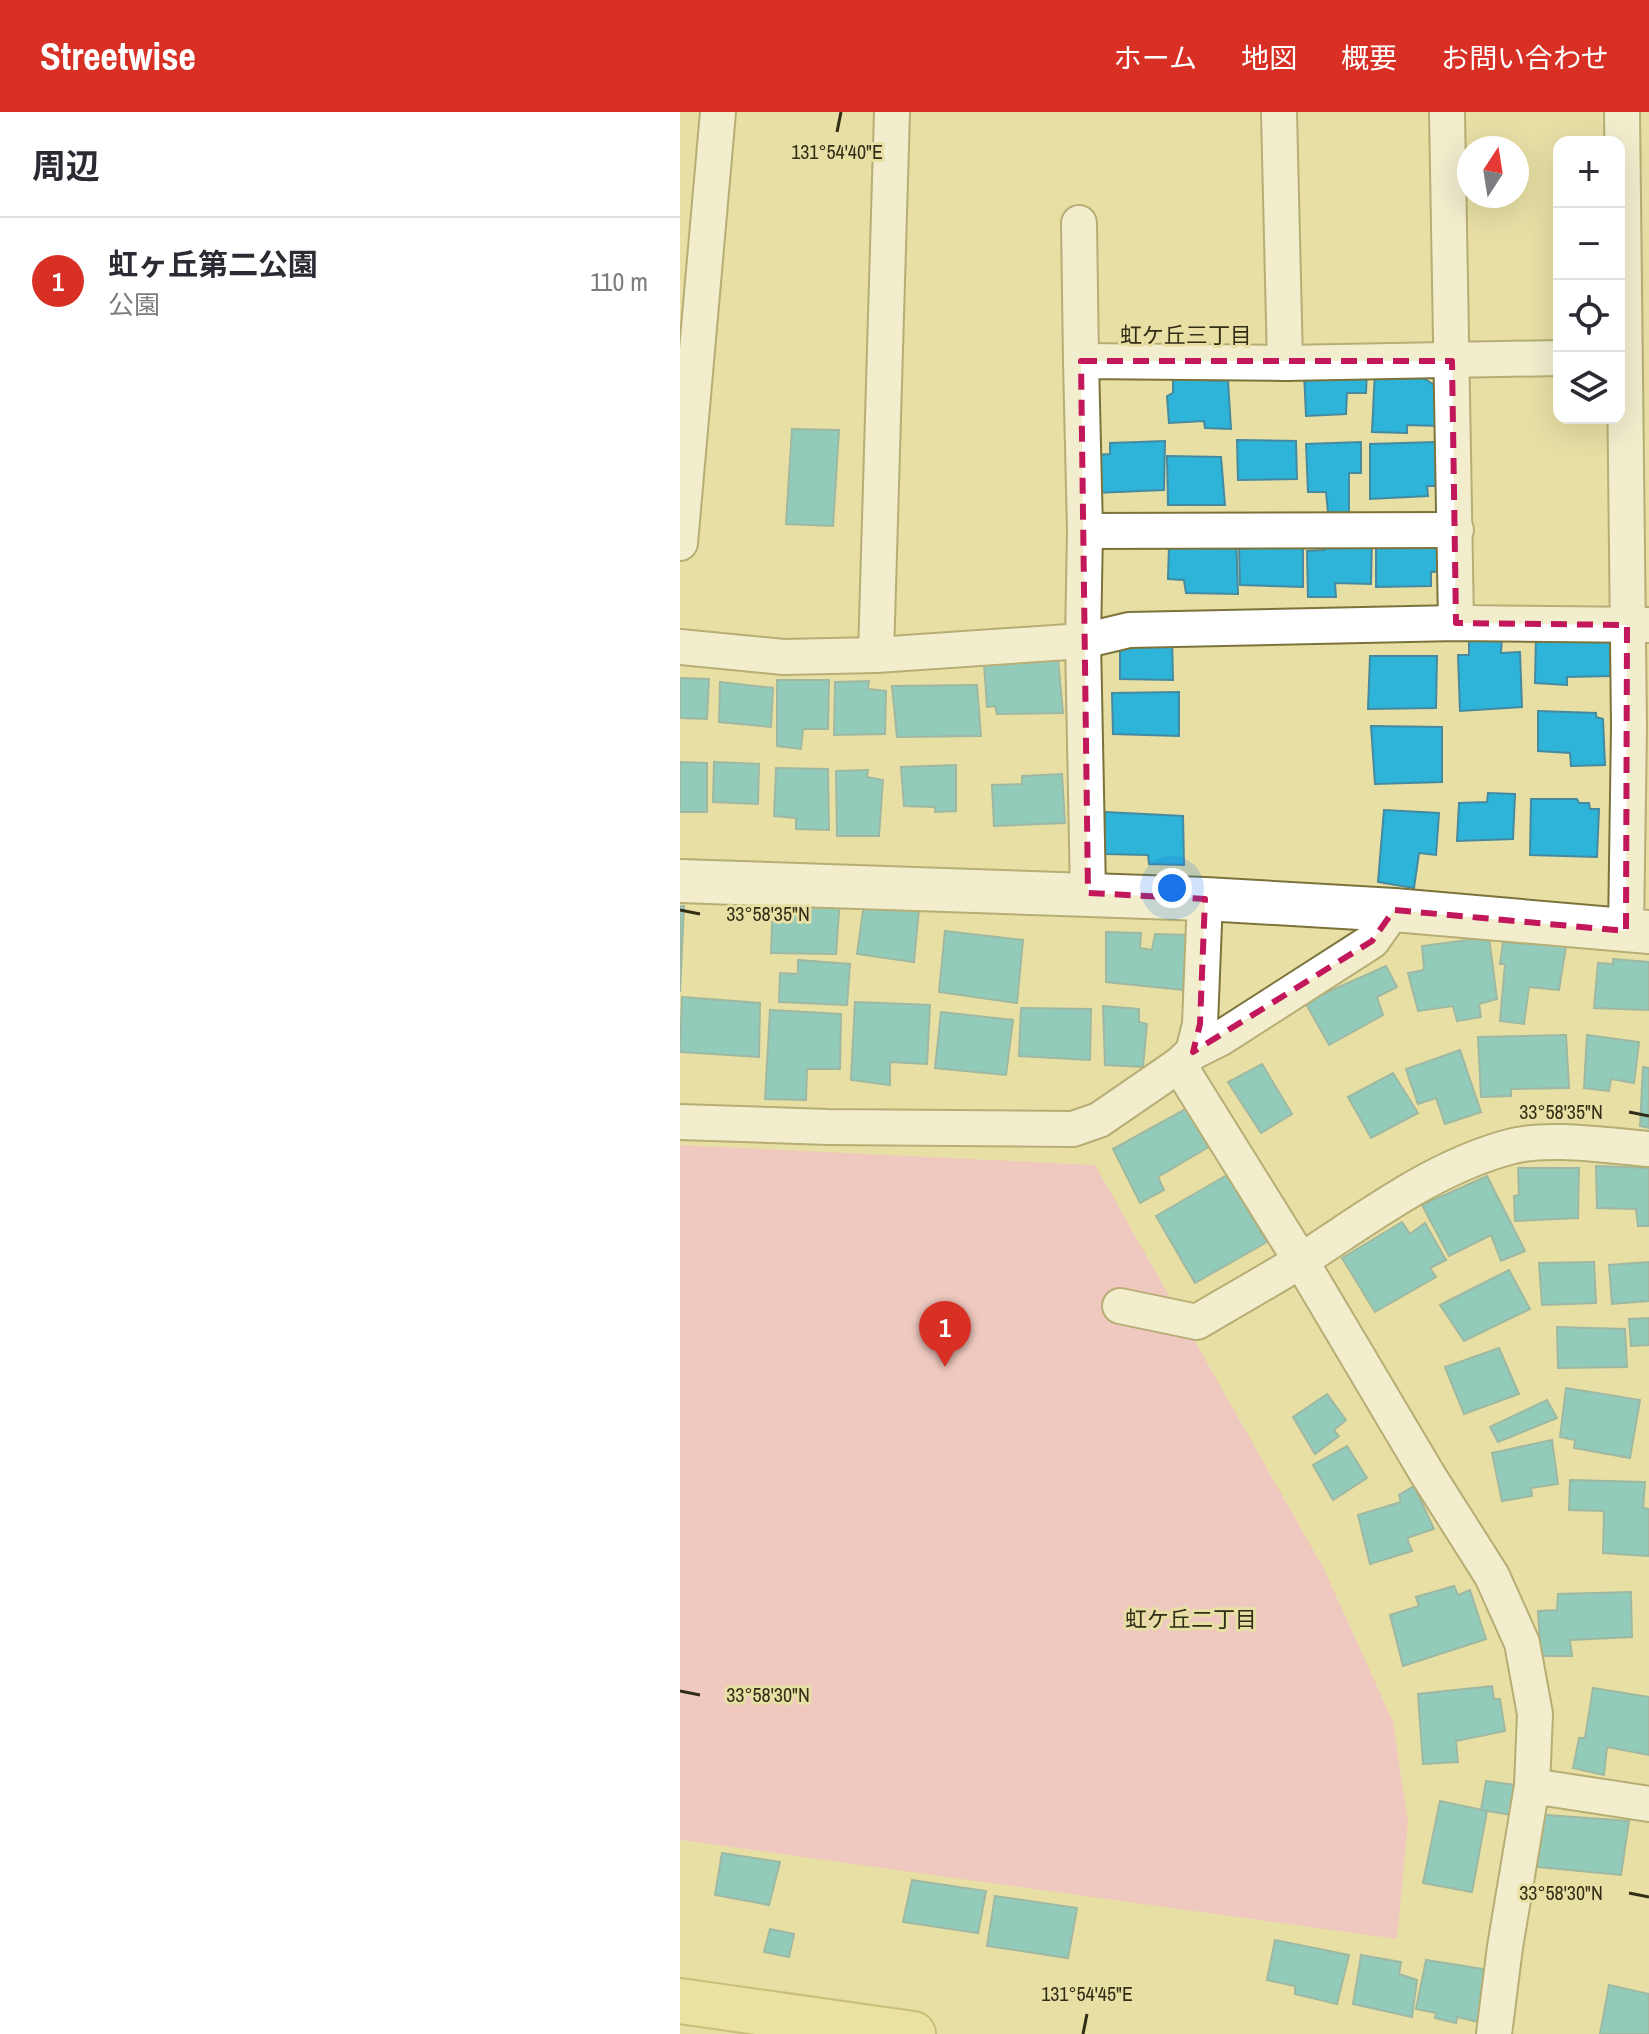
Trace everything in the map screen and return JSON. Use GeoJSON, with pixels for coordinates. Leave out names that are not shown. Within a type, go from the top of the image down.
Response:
{"type":"FeatureCollection","features":[{"type":"Feature","properties":{"kind":"main road"},"geometry":{"type":"LineString","coordinates":[[680,2001],[913,2034]]}},
{"type":"Feature","properties":{"kind":"street"},"geometry":{"type":"LineString","coordinates":[[680,543],[718,112]]}},
{"type":"Feature","properties":{"kind":"street"},"geometry":{"type":"LineString","coordinates":[[876,655],[892,112]]}},
{"type":"Feature","properties":{"kind":"street"},"geometry":{"type":"LineString","coordinates":[[1279,112],[1285,363]]}},
{"type":"Feature","properties":{"kind":"street"},"geometry":{"type":"LineString","coordinates":[[1447,112],[1456,623]]}},
{"type":"Feature","properties":{"kind":"street"},"geometry":{"type":"LineString","coordinates":[[680,881],[1205,899],[1394,910],[1638,931],[1638,625],[1622,112]]}},
{"type":"Feature","properties":{"kind":"street"},"geometry":{"type":"LineString","coordinates":[[1079,223],[1088,893]]}},
{"type":"Feature","properties":{"kind":"street"},"geometry":{"type":"LineString","coordinates":[[1081,361],[1285,363],[1553,358]]}},
{"type":"Feature","properties":{"kind":"street"},"geometry":{"type":"LineString","coordinates":[[1085,531],[1456,530]]}},
{"type":"Feature","properties":{"kind":"street"},"geometry":{"type":"LineString","coordinates":[[680,647],[784,657],[876,655],[1083,641],[1129,630],[1456,623],[1638,625]]}},
{"type":"Feature","properties":{"kind":"street"},"geometry":{"type":"LineString","coordinates":[[1186,1058],[1200,1024],[1205,899]]}},
{"type":"Feature","properties":{"kind":"street"},"geometry":{"type":"LineString","coordinates":[[680,1122],[1073,1129],[1099,1120],[1186,1058],[1372,941],[1394,910]]}},
{"type":"Feature","properties":{"kind":"street"},"geometry":{"type":"LineString","coordinates":[[1186,1058],[1301,1261],[1492,1576],[1522,1643],[1535,1714],[1532,1786],[1494,2034]]}},
{"type":"Feature","properties":{"kind":"street"},"geometry":{"type":"LineString","coordinates":[[1120,1306],[1197,1322],[1301,1261],[1412,1188],[1447,1170],[1512,1146],[1569,1142],[1649,1149]]}},
{"type":"Feature","properties":{"kind":"street"},"geometry":{"type":"LineString","coordinates":[[1532,1786],[1649,1804]]}},
{"type":"Feature","properties":{"kind":"highlighted area"},"geometry":{"type":"Polygon","coordinates":[[[1081,361],[1452,361],[1456,623],[1627,625],[1626,931],[1394,910],[1372,941],[1193,1052],[1200,1024],[1205,899],[1088,893],[1081,361]]]}},
{"type":"Feature","properties":{"kind":"shaded area"},"geometry":{"type":"Polygon","coordinates":[[[680,1145],[1095,1165],[1324,1569],[1393,1722],[1408,1822],[1397,1939],[680,1840],[680,1145]]]}},
{"type":"Feature","properties":{"kind":"building"},"geometry":{"type":"Polygon","coordinates":[[[1367,370],[1366,393],[1347,393],[1346,414],[1306,416],[1304,372],[1367,370]]]}},
{"type":"Feature","properties":{"kind":"building"},"geometry":{"type":"Polygon","coordinates":[[[1375,370],[1410,370],[1441,389],[1439,426],[1407,425],[1407,433],[1372,432],[1375,370]]]}},
{"type":"Feature","properties":{"kind":"building"},"geometry":{"type":"Polygon","coordinates":[[[1211,373],[1211,381],[1228,380],[1231,429],[1205,428],[1204,421],[1169,423],[1167,396],[1173,393],[1173,374],[1211,373]]]}},
{"type":"Feature","properties":{"kind":"building"},"geometry":{"type":"Polygon","coordinates":[[[792,429],[839,430],[833,526],[786,524],[792,429]]]}},
{"type":"Feature","properties":{"kind":"building"},"geometry":{"type":"Polygon","coordinates":[[[1237,440],[1296,441],[1297,479],[1238,480],[1237,440]]]}},
{"type":"Feature","properties":{"kind":"building"},"geometry":{"type":"Polygon","coordinates":[[[1165,441],[1164,490],[1095,493],[1096,455],[1110,454],[1110,443],[1165,441]]]}},
{"type":"Feature","properties":{"kind":"building"},"geometry":{"type":"Polygon","coordinates":[[[1361,442],[1361,473],[1349,473],[1349,513],[1328,512],[1326,492],[1308,492],[1306,444],[1361,442]]]}},
{"type":"Feature","properties":{"kind":"building"},"geometry":{"type":"Polygon","coordinates":[[[1435,442],[1438,486],[1427,486],[1428,496],[1370,499],[1370,444],[1435,442]]]}},
{"type":"Feature","properties":{"kind":"building"},"geometry":{"type":"Polygon","coordinates":[[[1167,456],[1221,457],[1225,505],[1168,505],[1167,456]]]}},
{"type":"Feature","properties":{"kind":"building"},"geometry":{"type":"Polygon","coordinates":[[[1236,534],[1238,594],[1186,593],[1184,580],[1168,579],[1169,544],[1236,534]]]}},
{"type":"Feature","properties":{"kind":"building"},"geometry":{"type":"Polygon","coordinates":[[[1303,538],[1303,587],[1240,585],[1239,547],[1303,538]]]}},
{"type":"Feature","properties":{"kind":"building"},"geometry":{"type":"Polygon","coordinates":[[[1372,538],[1371,584],[1335,583],[1336,597],[1308,597],[1307,551],[1324,550],[1324,540],[1372,538]]]}},
{"type":"Feature","properties":{"kind":"building"},"geometry":{"type":"Polygon","coordinates":[[[1444,541],[1443,571],[1431,572],[1431,586],[1376,587],[1376,542],[1444,541]]]}},
{"type":"Feature","properties":{"kind":"building"},"geometry":{"type":"Polygon","coordinates":[[[1536,634],[1610,636],[1610,676],[1567,677],[1567,685],[1535,683],[1536,634]]]}},
{"type":"Feature","properties":{"kind":"building"},"geometry":{"type":"Polygon","coordinates":[[[1469,635],[1502,636],[1501,653],[1520,652],[1522,707],[1460,711],[1458,655],[1469,655],[1469,635]]]}},
{"type":"Feature","properties":{"kind":"building"},"geometry":{"type":"Polygon","coordinates":[[[1120,637],[1172,638],[1173,680],[1120,679],[1120,637]]]}},
{"type":"Feature","properties":{"kind":"building"},"geometry":{"type":"Polygon","coordinates":[[[1370,656],[1437,656],[1436,708],[1368,709],[1370,656]]]}},
{"type":"Feature","properties":{"kind":"building"},"geometry":{"type":"Polygon","coordinates":[[[1058,659],[1063,713],[997,714],[995,706],[987,707],[984,664],[1058,659]]]}},
{"type":"Feature","properties":{"kind":"building"},"geometry":{"type":"Polygon","coordinates":[[[680,678],[709,679],[707,719],[680,718],[680,678]]]}},
{"type":"Feature","properties":{"kind":"building"},"geometry":{"type":"Polygon","coordinates":[[[777,680],[829,680],[828,729],[803,729],[801,749],[777,746],[777,680]]]}},
{"type":"Feature","properties":{"kind":"building"},"geometry":{"type":"Polygon","coordinates":[[[869,681],[868,689],[886,691],[885,734],[834,735],[835,682],[869,681]]]}},
{"type":"Feature","properties":{"kind":"building"},"geometry":{"type":"Polygon","coordinates":[[[720,682],[773,688],[771,727],[719,722],[720,682]]]}},
{"type":"Feature","properties":{"kind":"building"},"geometry":{"type":"Polygon","coordinates":[[[977,685],[981,736],[897,737],[892,686],[977,685]]]}},
{"type":"Feature","properties":{"kind":"building"},"geometry":{"type":"Polygon","coordinates":[[[1179,692],[1179,736],[1113,734],[1112,693],[1179,692]]]}},
{"type":"Feature","properties":{"kind":"building"},"geometry":{"type":"Polygon","coordinates":[[[1538,711],[1596,713],[1596,717],[1603,719],[1605,765],[1571,766],[1570,753],[1538,751],[1538,711]]]}},
{"type":"Feature","properties":{"kind":"building"},"geometry":{"type":"Polygon","coordinates":[[[1371,726],[1442,727],[1442,782],[1375,784],[1371,726]]]}},
{"type":"Feature","properties":{"kind":"building"},"geometry":{"type":"Polygon","coordinates":[[[680,762],[707,763],[707,812],[680,812],[680,762]]]}},
{"type":"Feature","properties":{"kind":"building"},"geometry":{"type":"Polygon","coordinates":[[[714,762],[759,764],[758,804],[713,802],[714,762]]]}},
{"type":"Feature","properties":{"kind":"building"},"geometry":{"type":"Polygon","coordinates":[[[956,765],[956,811],[935,812],[935,807],[904,806],[901,767],[956,765]]]}},
{"type":"Feature","properties":{"kind":"building"},"geometry":{"type":"Polygon","coordinates":[[[776,768],[828,769],[829,830],[796,829],[796,818],[774,816],[776,768]]]}},
{"type":"Feature","properties":{"kind":"building"},"geometry":{"type":"Polygon","coordinates":[[[868,770],[867,777],[883,780],[879,836],[837,836],[836,771],[868,770]]]}},
{"type":"Feature","properties":{"kind":"building"},"geometry":{"type":"Polygon","coordinates":[[[1062,774],[1065,823],[994,826],[992,785],[1022,784],[1022,776],[1062,774]]]}},
{"type":"Feature","properties":{"kind":"building"},"geometry":{"type":"Polygon","coordinates":[[[1488,793],[1515,794],[1513,839],[1457,841],[1459,803],[1487,802],[1488,793]]]}},
{"type":"Feature","properties":{"kind":"building"},"geometry":{"type":"Polygon","coordinates":[[[1531,799],[1577,799],[1579,803],[1589,803],[1590,809],[1599,809],[1597,857],[1530,855],[1531,799]]]}},
{"type":"Feature","properties":{"kind":"building"},"geometry":{"type":"Polygon","coordinates":[[[1384,810],[1439,813],[1436,855],[1419,853],[1414,888],[1378,882],[1384,810]]]}},
{"type":"Feature","properties":{"kind":"building"},"geometry":{"type":"Polygon","coordinates":[[[1105,812],[1183,816],[1184,865],[1149,864],[1148,855],[1105,854],[1105,812]]]}},
{"type":"Feature","properties":{"kind":"building"},"geometry":{"type":"Polygon","coordinates":[[[773,898],[840,899],[836,954],[771,953],[773,898]]]}},
{"type":"Feature","properties":{"kind":"building"},"geometry":{"type":"Polygon","coordinates":[[[864,904],[919,909],[914,962],[857,954],[864,904]]]}},
{"type":"Feature","properties":{"kind":"building"},"geometry":{"type":"Polygon","coordinates":[[[680,906],[684,906],[680,992],[680,906]]]}},
{"type":"Feature","properties":{"kind":"building"},"geometry":{"type":"Polygon","coordinates":[[[945,931],[1023,940],[1017,1003],[939,992],[945,931]]]}},
{"type":"Feature","properties":{"kind":"building"},"geometry":{"type":"Polygon","coordinates":[[[1106,932],[1141,933],[1140,948],[1152,950],[1155,934],[1187,935],[1183,990],[1106,982],[1106,932]]]}},
{"type":"Feature","properties":{"kind":"building"},"geometry":{"type":"Polygon","coordinates":[[[1489,937],[1497,999],[1479,1004],[1481,1017],[1457,1021],[1453,1006],[1418,1011],[1408,973],[1424,970],[1422,946],[1489,937]]]}},
{"type":"Feature","properties":{"kind":"building"},"geometry":{"type":"Polygon","coordinates":[[[1503,942],[1566,946],[1559,990],[1529,987],[1524,1024],[1500,1021],[1505,964],[1500,964],[1503,942]]]}},
{"type":"Feature","properties":{"kind":"building"},"geometry":{"type":"Polygon","coordinates":[[[1613,959],[1649,962],[1649,1010],[1594,1008],[1598,963],[1613,964],[1613,959]]]}},
{"type":"Feature","properties":{"kind":"building"},"geometry":{"type":"Polygon","coordinates":[[[798,960],[850,964],[847,1005],[779,1002],[780,973],[798,974],[798,960]]]}},
{"type":"Feature","properties":{"kind":"building"},"geometry":{"type":"Polygon","coordinates":[[[1386,966],[1397,987],[1377,997],[1383,1015],[1329,1045],[1305,1002],[1386,966]]]}},
{"type":"Feature","properties":{"kind":"building"},"geometry":{"type":"Polygon","coordinates":[[[682,997],[760,1003],[759,1057],[680,1052],[682,997]]]}},
{"type":"Feature","properties":{"kind":"building"},"geometry":{"type":"Polygon","coordinates":[[[855,1002],[930,1005],[927,1064],[890,1062],[890,1085],[851,1080],[855,1002]]]}},
{"type":"Feature","properties":{"kind":"building"},"geometry":{"type":"Polygon","coordinates":[[[1103,1006],[1139,1009],[1139,1022],[1147,1024],[1143,1067],[1105,1065],[1103,1006]]]}},
{"type":"Feature","properties":{"kind":"building"},"geometry":{"type":"Polygon","coordinates":[[[1021,1008],[1091,1009],[1090,1060],[1019,1056],[1021,1008]]]}},
{"type":"Feature","properties":{"kind":"building"},"geometry":{"type":"Polygon","coordinates":[[[770,1010],[841,1014],[840,1069],[807,1069],[806,1100],[765,1099],[770,1010]]]}},
{"type":"Feature","properties":{"kind":"building"},"geometry":{"type":"Polygon","coordinates":[[[941,1012],[1013,1020],[1006,1075],[935,1068],[941,1012]]]}},
{"type":"Feature","properties":{"kind":"building"},"geometry":{"type":"Polygon","coordinates":[[[1566,1035],[1569,1088],[1511,1089],[1511,1096],[1481,1097],[1478,1037],[1566,1035]]]}},
{"type":"Feature","properties":{"kind":"building"},"geometry":{"type":"Polygon","coordinates":[[[1587,1035],[1639,1042],[1634,1083],[1611,1079],[1609,1091],[1584,1088],[1587,1035]]]}},
{"type":"Feature","properties":{"kind":"building"},"geometry":{"type":"Polygon","coordinates":[[[1460,1050],[1481,1112],[1445,1124],[1436,1098],[1418,1104],[1406,1069],[1460,1050]]]}},
{"type":"Feature","properties":{"kind":"building"},"geometry":{"type":"Polygon","coordinates":[[[1262,1064],[1292,1114],[1261,1133],[1228,1082],[1262,1064]]]}},
{"type":"Feature","properties":{"kind":"building"},"geometry":{"type":"Polygon","coordinates":[[[1643,1067],[1649,1068],[1649,1128],[1640,1126],[1643,1067]]]}},
{"type":"Feature","properties":{"kind":"building"},"geometry":{"type":"Polygon","coordinates":[[[1393,1073],[1418,1113],[1371,1138],[1348,1097],[1393,1073]]]}},
{"type":"Feature","properties":{"kind":"building"},"geometry":{"type":"Polygon","coordinates":[[[1189,1107],[1212,1145],[1158,1177],[1164,1190],[1140,1203],[1113,1149],[1189,1107]]]}},
{"type":"Feature","properties":{"kind":"building"},"geometry":{"type":"Polygon","coordinates":[[[1596,1166],[1649,1168],[1649,1226],[1638,1226],[1636,1209],[1597,1208],[1596,1166]]]}},
{"type":"Feature","properties":{"kind":"building"},"geometry":{"type":"Polygon","coordinates":[[[1518,1168],[1579,1168],[1578,1218],[1515,1221],[1514,1196],[1519,1195],[1518,1168]]]}},
{"type":"Feature","properties":{"kind":"building"},"geometry":{"type":"Polygon","coordinates":[[[1227,1175],[1267,1242],[1195,1283],[1156,1216],[1227,1175]]]}},
{"type":"Feature","properties":{"kind":"building"},"geometry":{"type":"Polygon","coordinates":[[[1487,1176],[1525,1251],[1501,1261],[1491,1235],[1449,1256],[1422,1205],[1487,1176]]]}},
{"type":"Feature","properties":{"kind":"building"},"geometry":{"type":"Polygon","coordinates":[[[1402,1222],[1410,1234],[1425,1223],[1446,1260],[1430,1268],[1436,1277],[1375,1312],[1342,1258],[1402,1222]]]}},
{"type":"Feature","properties":{"kind":"building"},"geometry":{"type":"Polygon","coordinates":[[[1594,1262],[1596,1303],[1542,1305],[1539,1263],[1594,1262]]]}},
{"type":"Feature","properties":{"kind":"building"},"geometry":{"type":"Polygon","coordinates":[[[1649,1262],[1649,1301],[1612,1304],[1609,1265],[1649,1262]]]}},
{"type":"Feature","properties":{"kind":"building"},"geometry":{"type":"Polygon","coordinates":[[[1509,1270],[1530,1309],[1464,1341],[1440,1305],[1509,1270]]]}},
{"type":"Feature","properties":{"kind":"building"},"geometry":{"type":"Polygon","coordinates":[[[1649,1318],[1649,1345],[1631,1346],[1629,1319],[1649,1318]]]}},
{"type":"Feature","properties":{"kind":"building"},"geometry":{"type":"Polygon","coordinates":[[[1557,1327],[1625,1329],[1627,1367],[1558,1368],[1557,1327]]]}},
{"type":"Feature","properties":{"kind":"building"},"geometry":{"type":"Polygon","coordinates":[[[1499,1348],[1519,1394],[1464,1414],[1445,1367],[1499,1348]]]}},
{"type":"Feature","properties":{"kind":"building"},"geometry":{"type":"Polygon","coordinates":[[[1566,1388],[1640,1400],[1630,1458],[1574,1448],[1575,1440],[1560,1437],[1566,1388]]]}},
{"type":"Feature","properties":{"kind":"building"},"geometry":{"type":"Polygon","coordinates":[[[1327,1394],[1346,1420],[1334,1430],[1339,1436],[1315,1454],[1293,1417],[1327,1394]]]}},
{"type":"Feature","properties":{"kind":"building"},"geometry":{"type":"Polygon","coordinates":[[[1547,1400],[1557,1418],[1498,1442],[1490,1427],[1547,1400]]]}},
{"type":"Feature","properties":{"kind":"building"},"geometry":{"type":"Polygon","coordinates":[[[1552,1440],[1558,1484],[1531,1488],[1532,1496],[1502,1501],[1492,1453],[1552,1440]]]}},
{"type":"Feature","properties":{"kind":"building"},"geometry":{"type":"Polygon","coordinates":[[[1347,1446],[1367,1478],[1333,1500],[1313,1465],[1347,1446]]]}},
{"type":"Feature","properties":{"kind":"building"},"geometry":{"type":"Polygon","coordinates":[[[1570,1480],[1645,1482],[1643,1508],[1649,1509],[1649,1556],[1603,1553],[1604,1511],[1569,1510],[1570,1480]]]}},
{"type":"Feature","properties":{"kind":"building"},"geometry":{"type":"Polygon","coordinates":[[[1414,1486],[1434,1529],[1407,1538],[1412,1551],[1370,1564],[1358,1515],[1401,1502],[1399,1495],[1414,1486]]]}},
{"type":"Feature","properties":{"kind":"building"},"geometry":{"type":"Polygon","coordinates":[[[1454,1586],[1458,1595],[1470,1590],[1486,1639],[1403,1666],[1390,1615],[1419,1606],[1416,1597],[1454,1586]]]}},
{"type":"Feature","properties":{"kind":"building"},"geometry":{"type":"Polygon","coordinates":[[[1631,1592],[1632,1637],[1570,1640],[1572,1656],[1541,1656],[1538,1611],[1557,1610],[1558,1594],[1631,1592]]]}},
{"type":"Feature","properties":{"kind":"building"},"geometry":{"type":"Polygon","coordinates":[[[1492,1686],[1494,1699],[1500,1699],[1505,1731],[1456,1741],[1458,1762],[1423,1764],[1418,1694],[1492,1686]]]}},
{"type":"Feature","properties":{"kind":"building"},"geometry":{"type":"Polygon","coordinates":[[[1593,1688],[1649,1697],[1649,1755],[1607,1747],[1604,1775],[1573,1768],[1579,1738],[1585,1738],[1593,1688]]]}},
{"type":"Feature","properties":{"kind":"building"},"geometry":{"type":"Polygon","coordinates":[[[1486,1781],[1516,1785],[1512,1815],[1481,1810],[1486,1781]]]}},
{"type":"Feature","properties":{"kind":"building"},"geometry":{"type":"Polygon","coordinates":[[[1440,1801],[1487,1811],[1472,1892],[1423,1883],[1440,1801]]]}},
{"type":"Feature","properties":{"kind":"building"},"geometry":{"type":"Polygon","coordinates":[[[1533,1814],[1629,1821],[1621,1875],[1528,1866],[1533,1814]]]}},
{"type":"Feature","properties":{"kind":"building"},"geometry":{"type":"Polygon","coordinates":[[[722,1853],[780,1862],[769,1905],[715,1895],[722,1853]]]}},
{"type":"Feature","properties":{"kind":"building"},"geometry":{"type":"Polygon","coordinates":[[[912,1880],[986,1891],[978,1933],[903,1922],[912,1880]]]}},
{"type":"Feature","properties":{"kind":"building"},"geometry":{"type":"Polygon","coordinates":[[[995,1896],[1077,1908],[1068,1958],[987,1946],[995,1896]]]}},
{"type":"Feature","properties":{"kind":"building"},"geometry":{"type":"Polygon","coordinates":[[[770,1929],[794,1934],[789,1957],[764,1952],[770,1929]]]}},
{"type":"Feature","properties":{"kind":"building"},"geometry":{"type":"Polygon","coordinates":[[[1275,1940],[1349,1955],[1337,2004],[1295,1994],[1295,1986],[1267,1980],[1275,1940]]]}},
{"type":"Feature","properties":{"kind":"building"},"geometry":{"type":"Polygon","coordinates":[[[1361,1955],[1401,1962],[1399,1974],[1417,1980],[1412,2017],[1353,2004],[1361,1955]]]}},
{"type":"Feature","properties":{"kind":"building"},"geometry":{"type":"Polygon","coordinates":[[[1426,1960],[1490,1970],[1483,2023],[1457,2017],[1456,2023],[1435,2018],[1436,2013],[1416,2009],[1426,1960]]]}},
{"type":"Feature","properties":{"kind":"building"},"geometry":{"type":"Polygon","coordinates":[[[1609,1985],[1649,1994],[1649,2034],[1600,2034],[1609,1985]]]}},
{"type":"Feature","properties":{"kind":"place","name":"虹ヶ丘第二公園"},"geometry":{"type":"Point","coordinates":[945,1367]}},
{"type":"Feature","properties":{"kind":"district","name":"虹ケ丘三丁目"},"geometry":{"type":"Point","coordinates":[1186,335]}},
{"type":"Feature","properties":{"kind":"district","name":"虹ケ丘二丁目"},"geometry":{"type":"Point","coordinates":[1191,1619]}}]}
